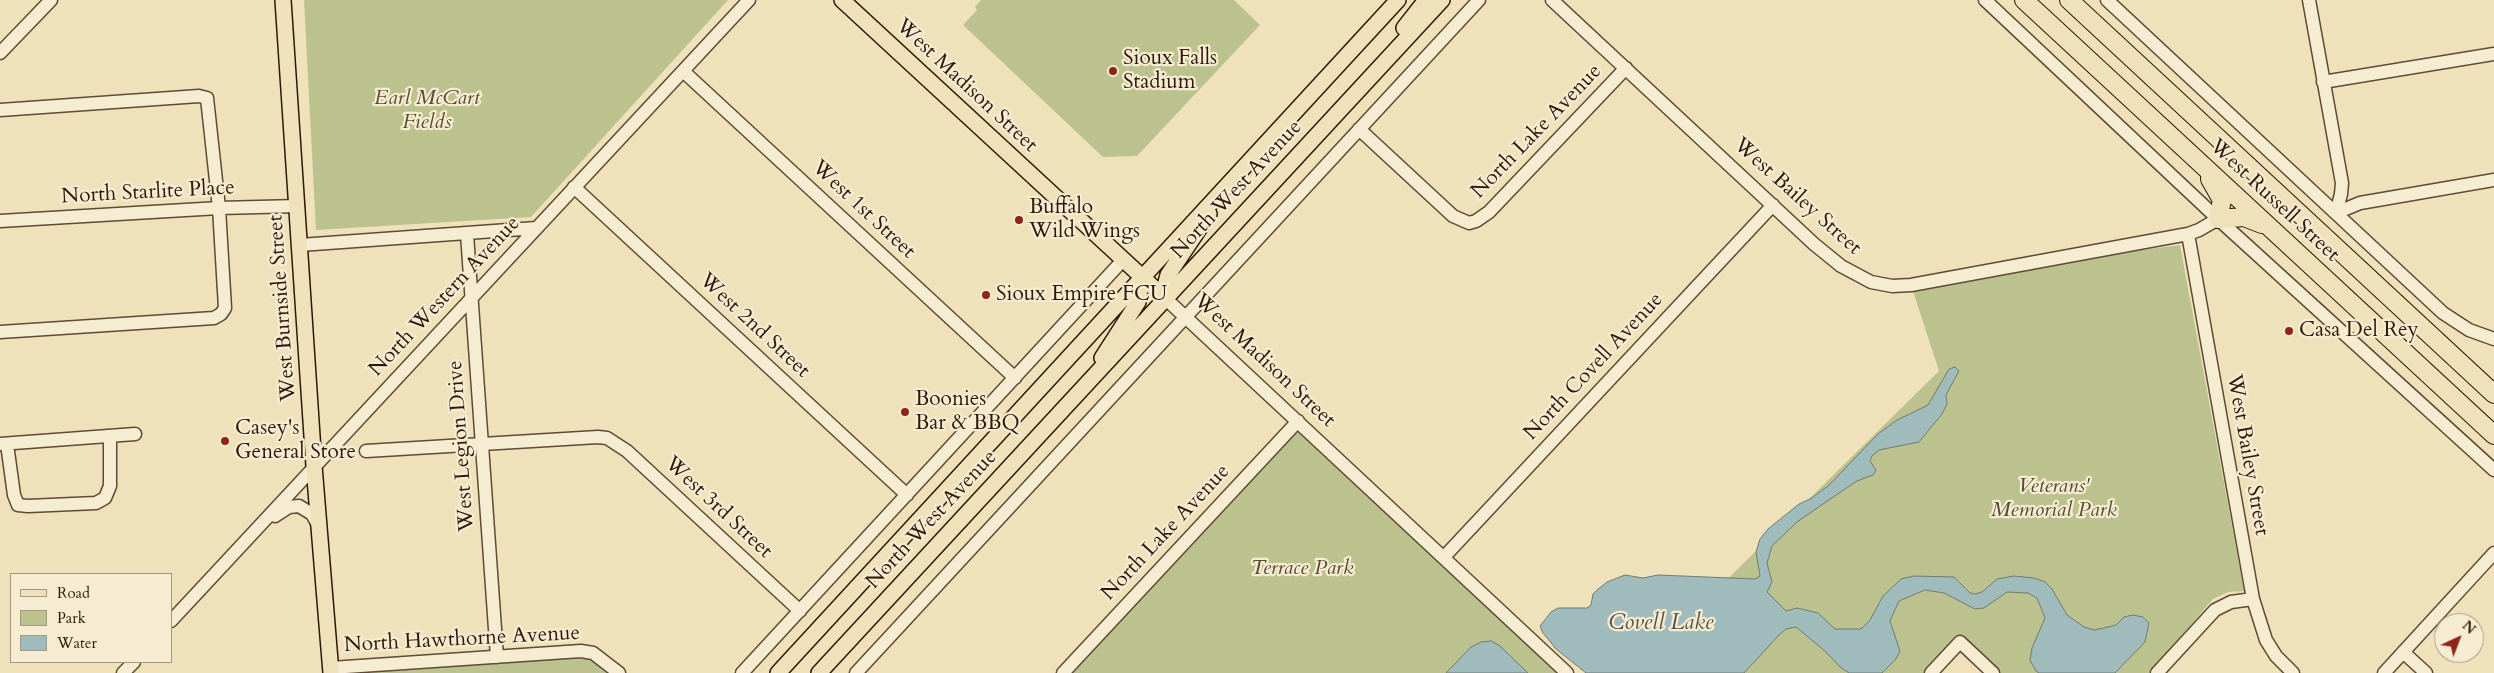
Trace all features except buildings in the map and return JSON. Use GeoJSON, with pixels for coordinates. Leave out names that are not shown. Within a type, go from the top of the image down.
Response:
{"type":"FeatureCollection","features":[{"type":"Feature","properties":{"kind":"highway","name":"West Russell Street"},"geometry":{"type":"LineString","coordinates":[[2024,0],[2494,435]]}},
{"type":"Feature","properties":{"kind":"highway","name":"West Russell Street"},"geometry":{"type":"LineString","coordinates":[[2069,0],[2494,394]]}},
{"type":"Feature","properties":{"kind":"highway"},"geometry":{"type":"LineString","coordinates":[[2181,145],[2209,176],[2219,193],[2222,200],[2218,219],[2244,217],[2261,223],[2277,234]]}},
{"type":"Feature","properties":{"kind":"main road","name":"West Burnside Street"},"geometry":{"type":"LineString","coordinates":[[283,0],[314,466],[331,671]]}},
{"type":"Feature","properties":{"kind":"main road","name":"West Madison Street"},"geometry":{"type":"LineString","coordinates":[[842,0],[1166,299]]}},
{"type":"Feature","properties":{"kind":"main road","name":"North West Avenue"},"geometry":{"type":"LineString","coordinates":[[778,673],[1398,0]]}},
{"type":"Feature","properties":{"kind":"main road"},"geometry":{"type":"LineString","coordinates":[[1378,69],[1389,49],[1426,0]]}},
{"type":"Feature","properties":{"kind":"main road","name":"North West Avenue"},"geometry":{"type":"LineString","coordinates":[[819,673],[1442,0]]}},
{"type":"Feature","properties":{"kind":"main road"},"geometry":{"type":"LineString","coordinates":[[1166,299],[1164,290],[1168,275],[1198,232],[1218,195]]}},
{"type":"Feature","properties":{"kind":"main road"},"geometry":{"type":"LineString","coordinates":[[1093,378],[1106,351],[1138,302],[1142,278]]}},
{"type":"Feature","properties":{"kind":"street"},"geometry":{"type":"LineString","coordinates":[[0,54],[51,0]]}},
{"type":"Feature","properties":{"kind":"street","name":"North Western Avenue"},"geometry":{"type":"LineString","coordinates":[[172,620],[749,0]]}},
{"type":"Feature","properties":{"kind":"street"},"geometry":{"type":"LineString","coordinates":[[856,673],[1479,0]]}},
{"type":"Feature","properties":{"kind":"street","name":"West Bailey Street"},"geometry":{"type":"LineString","coordinates":[[1552,0],[1841,266],[1866,280],[1892,286],[1911,285],[2188,234],[2218,219]]}},
{"type":"Feature","properties":{"kind":"street"},"geometry":{"type":"LineString","coordinates":[[1984,0],[2218,219],[2494,470]]}},
{"type":"Feature","properties":{"kind":"street","name":"West Russell Street"},"geometry":{"type":"LineString","coordinates":[[2107,0],[2443,313],[2469,330],[2494,339]]}},
{"type":"Feature","properties":{"kind":"street"},"geometry":{"type":"LineString","coordinates":[[2309,0],[2342,182],[2336,212]]}},
{"type":"Feature","properties":{"kind":"street"},"geometry":{"type":"LineString","coordinates":[[2323,82],[2494,54]]}},
{"type":"Feature","properties":{"kind":"street","name":"North Lake Avenue"},"geometry":{"type":"LineString","coordinates":[[1359,129],[1453,216],[1469,223],[1476,221],[1489,212],[1626,68]]}},
{"type":"Feature","properties":{"kind":"street","name":"West 1st Street"},"geometry":{"type":"LineString","coordinates":[[683,71],[1015,378]]}},
{"type":"Feature","properties":{"kind":"street"},"geometry":{"type":"LineString","coordinates":[[0,110],[200,96],[207,98],[219,208],[225,308],[221,314],[214,318],[0,332]]}},
{"type":"Feature","properties":{"kind":"street"},"geometry":{"type":"LineString","coordinates":[[2336,212],[2360,203],[2494,180]]}},
{"type":"Feature","properties":{"kind":"street","name":"West 2nd Street"},"geometry":{"type":"LineString","coordinates":[[574,187],[906,495]]}},
{"type":"Feature","properties":{"kind":"street","name":"North Covell Avenue"},"geometry":{"type":"LineString","coordinates":[[1444,557],[1773,205]]}},
{"type":"Feature","properties":{"kind":"street","name":"North Starlite Place"},"geometry":{"type":"LineString","coordinates":[[0,221],[219,208],[298,206]]}},
{"type":"Feature","properties":{"kind":"street"},"geometry":{"type":"LineString","coordinates":[[300,245],[536,228]]}},
{"type":"Feature","properties":{"kind":"street","name":"West Legion Drive"},"geometry":{"type":"LineString","coordinates":[[467,234],[497,657]]}},
{"type":"Feature","properties":{"kind":"street","name":"West Bailey Street"},"geometry":{"type":"LineString","coordinates":[[2188,234],[2253,599],[2266,640],[2276,656],[2293,673]]}},
{"type":"Feature","properties":{"kind":"street","name":"North West Avenue"},"geometry":{"type":"LineString","coordinates":[[742,673],[1123,260]]}},
{"type":"Feature","properties":{"kind":"street","name":"West Madison Street"},"geometry":{"type":"LineString","coordinates":[[1166,299],[1567,673]]}},
{"type":"Feature","properties":{"kind":"street","name":"North Lake Avenue"},"geometry":{"type":"LineString","coordinates":[[1063,673],[1298,421]]}},
{"type":"Feature","properties":{"kind":"street"},"geometry":{"type":"LineString","coordinates":[[110,436],[110,486],[105,498],[96,503],[18,505],[14,496],[3,444],[135,434]]}},
{"type":"Feature","properties":{"kind":"street","name":"West 3rd Street"},"geometry":{"type":"LineString","coordinates":[[482,445],[592,437],[607,438],[626,451],[800,611]]}},
{"type":"Feature","properties":{"kind":"street"},"geometry":{"type":"LineString","coordinates":[[366,451],[482,445]]}},
{"type":"Feature","properties":{"kind":"street"},"geometry":{"type":"LineString","coordinates":[[257,528],[289,507],[299,506],[312,514],[320,533]]}},
{"type":"Feature","properties":{"kind":"street"},"geometry":{"type":"LineString","coordinates":[[2384,673],[2494,553]]}},
{"type":"Feature","properties":{"kind":"street"},"geometry":{"type":"LineString","coordinates":[[2157,673],[2215,610],[2231,602],[2253,599]]}},
{"type":"Feature","properties":{"kind":"street"},"geometry":{"type":"LineString","coordinates":[[1931,673],[1960,642],[1993,673]]}},
{"type":"Feature","properties":{"kind":"street","name":"North Hawthorne Avenue"},"geometry":{"type":"LineString","coordinates":[[331,671],[581,651],[593,653],[619,673]]}},
{"type":"Feature","properties":{"kind":"street"},"geometry":{"type":"LineString","coordinates":[[2403,652],[2426,673]]}},
{"type":"Feature","properties":{"kind":"street"},"geometry":{"type":"LineString","coordinates":[[123,673],[133,663]]}},
{"type":"Feature","properties":{"kind":"green space","name":"Earl McCart Fields"},"geometry":{"type":"Polygon","coordinates":[[[304,0],[728,0],[531,217],[316,230],[304,0]]]}},
{"type":"Feature","properties":{"kind":"green space","name":"Sioux Falls Stadium"},"geometry":{"type":"Polygon","coordinates":[[[981,0],[1234,0],[1260,25],[1137,156],[1103,157],[963,25],[977,10],[975,7],[981,0]]]}},
{"type":"Feature","properties":{"kind":"green space","name":"Veterans' Memorial Park"},"geometry":{"type":"Polygon","coordinates":[[[2180,245],[2244,591],[2228,592],[2213,599],[2150,673],[1993,673],[1960,642],[1931,673],[1632,673],[1939,371],[1911,285],[1992,270],[2180,245]]]}},
{"type":"Feature","properties":{"kind":"green space","name":"Terrace Park"},"geometry":{"type":"Polygon","coordinates":[[[1298,421],[1569,673],[1064,673],[1298,421]]]}},
{"type":"Feature","properties":{"kind":"green space"},"geometry":{"type":"Polygon","coordinates":[[[581,651],[619,673],[331,673],[581,651]]]}},
{"type":"Feature","properties":{"kind":"water","name":"Covell Lake"},"geometry":{"type":"Polygon","coordinates":[[[1955,367],[1959,371],[1946,395],[1947,404],[1942,414],[1919,442],[1879,450],[1872,456],[1870,461],[1876,470],[1873,475],[1857,481],[1797,522],[1772,546],[1767,563],[1772,582],[1767,592],[1786,611],[1797,608],[1818,613],[1835,629],[1861,629],[1870,620],[1883,596],[1901,579],[1914,576],[1954,577],[1970,593],[1975,594],[1982,592],[1997,579],[2014,576],[2034,578],[2045,582],[2052,589],[2067,615],[2084,627],[2094,630],[2104,628],[2116,625],[2124,617],[2133,615],[2143,617],[2149,623],[2145,642],[2115,673],[2039,673],[2036,671],[2030,660],[2032,648],[2045,618],[2037,598],[2028,593],[2007,592],[1984,608],[1975,609],[1944,593],[1925,590],[1899,601],[1890,621],[1900,651],[1896,659],[1882,673],[1849,673],[1796,627],[1786,629],[1779,635],[1744,673],[1586,673],[1556,649],[1543,633],[1540,626],[1551,612],[1558,608],[1587,608],[1591,605],[1593,594],[1597,590],[1607,582],[1625,575],[1643,578],[1658,575],[1755,579],[1760,576],[1756,552],[1760,539],[1768,529],[1799,504],[1812,498],[1829,485],[1878,434],[1897,420],[1928,405],[1949,369],[1955,367]]]}},
{"type":"Feature","properties":{"kind":"water"},"geometry":{"type":"Polygon","coordinates":[[[1491,641],[1500,646],[1528,673],[1446,673],[1471,647],[1481,642],[1491,641]]]}},
{"type":"Feature","properties":{"kind":"place","name":"Sioux Falls Stadium"},"geometry":{"type":"Point","coordinates":[1113,71]}},
{"type":"Feature","properties":{"kind":"place","name":"Buffalo Wild Wings"},"geometry":{"type":"Point","coordinates":[1019,220]}},
{"type":"Feature","properties":{"kind":"place","name":"Sioux Empire FCU"},"geometry":{"type":"Point","coordinates":[986,295]}},
{"type":"Feature","properties":{"kind":"place","name":"Casa Del Rey"},"geometry":{"type":"Point","coordinates":[2289,331]}},
{"type":"Feature","properties":{"kind":"place","name":"Boonies Bar & BBQ"},"geometry":{"type":"Point","coordinates":[905,412]}},
{"type":"Feature","properties":{"kind":"place","name":"Casey's General Store"},"geometry":{"type":"Point","coordinates":[225,441]}}]}
